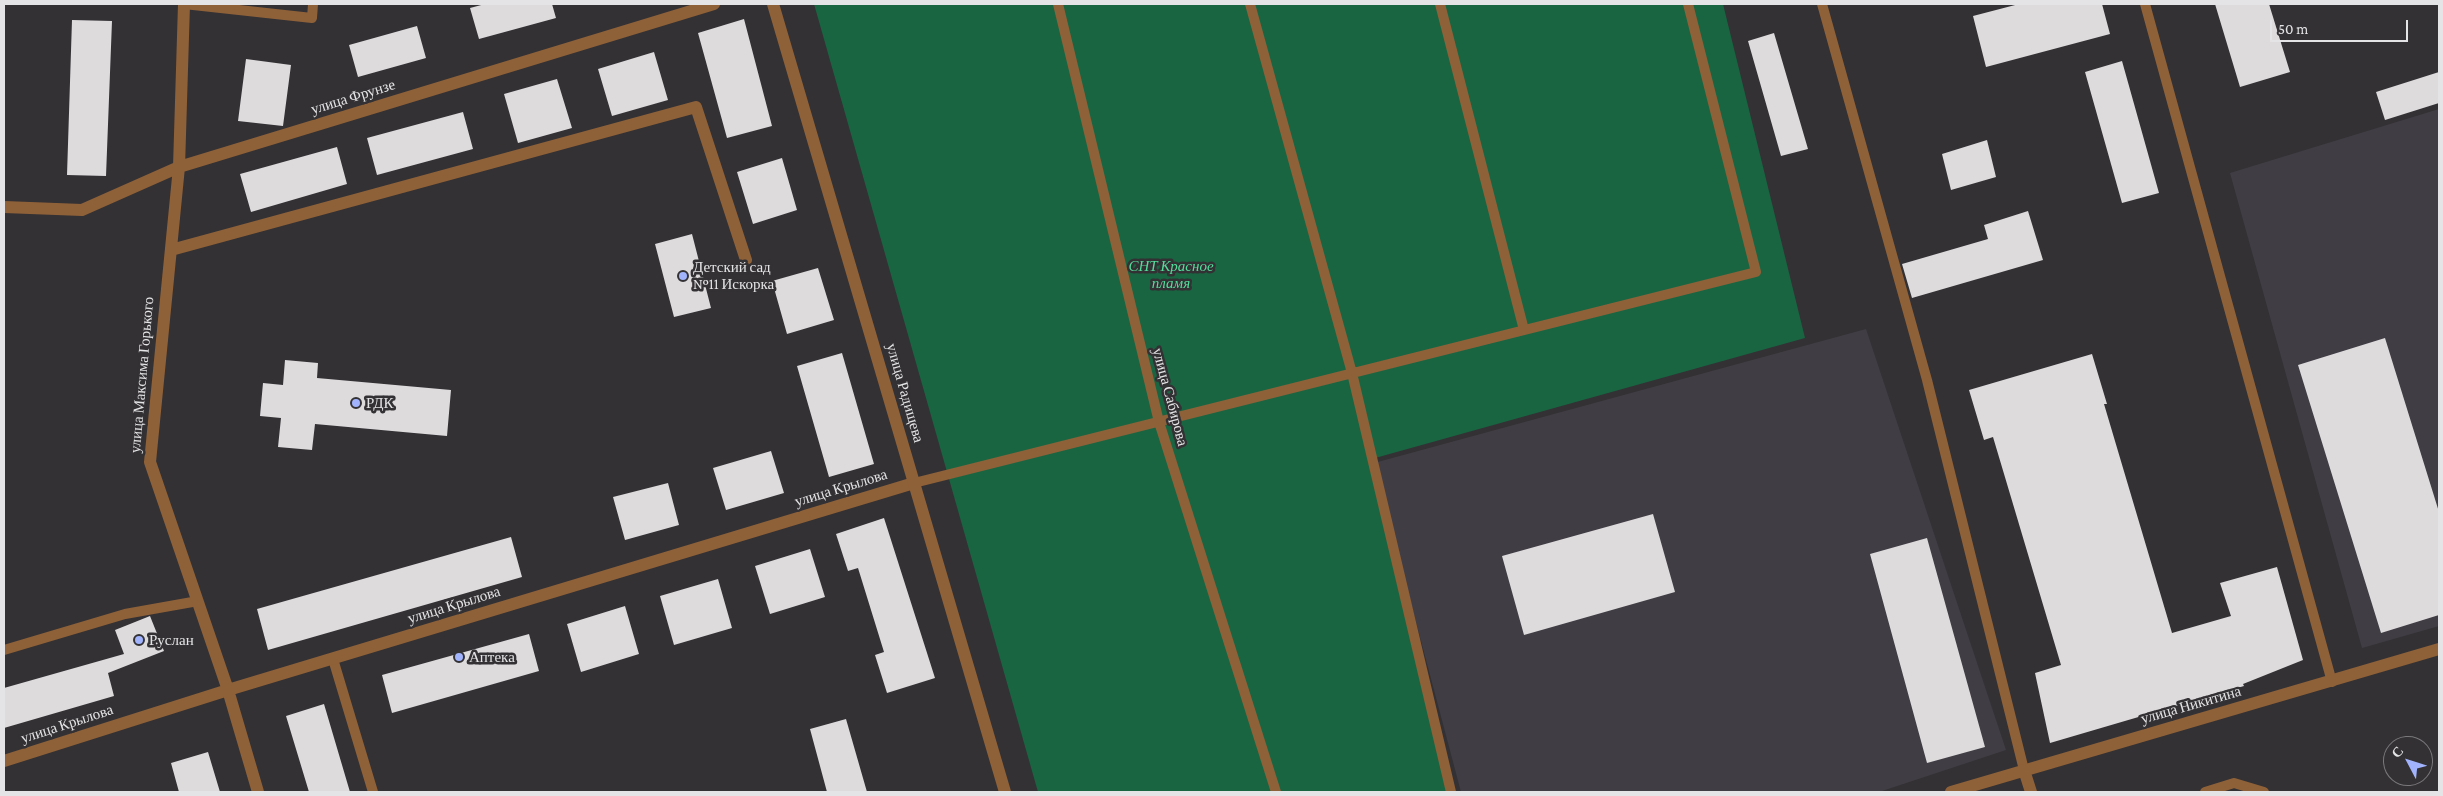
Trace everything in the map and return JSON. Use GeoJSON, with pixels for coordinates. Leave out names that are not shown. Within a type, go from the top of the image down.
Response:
{"type":"FeatureCollection","features":[{"type":"Feature","properties":{"kind":"street","name":"улица Максима Горького"},"geometry":{"type":"LineString","coordinates":[[184,4],[179,167],[150,462],[228,690],[258,792]]}},
{"type":"Feature","properties":{"kind":"street","name":"улица Фрунзе"},"geometry":{"type":"LineString","coordinates":[[4,207],[82,210],[179,167],[714,4]]}},
{"type":"Feature","properties":{"kind":"street","name":"улица Радищева"},"geometry":{"type":"LineString","coordinates":[[773,4],[1005,792]]}},
{"type":"Feature","properties":{"kind":"street"},"geometry":{"type":"LineString","coordinates":[[171,250],[696,108],[746,260]]}},
{"type":"Feature","properties":{"kind":"street","name":"улица Крылова"},"geometry":{"type":"LineString","coordinates":[[4,761],[332,658],[914,483]]}},
{"type":"Feature","properties":{"kind":"street","name":"улица Никитина"},"geometry":{"type":"LineString","coordinates":[[1951,792],[2332,682],[2439,649]]}},
{"type":"Feature","properties":{"kind":"street"},"geometry":{"type":"LineString","coordinates":[[2024,770],[2031,792]]}},
{"type":"Feature","properties":{"kind":"lane"},"geometry":{"type":"LineString","coordinates":[[184,4],[312,18],[313,4]]}},
{"type":"Feature","properties":{"kind":"lane","name":"улица Сабирова"},"geometry":{"type":"LineString","coordinates":[[1058,4],[1159,422],[1276,792]]}},
{"type":"Feature","properties":{"kind":"lane"},"geometry":{"type":"LineString","coordinates":[[1250,4],[1352,374],[1451,792]]}},
{"type":"Feature","properties":{"kind":"lane"},"geometry":{"type":"LineString","coordinates":[[1440,4],[1524,330]]}},
{"type":"Feature","properties":{"kind":"lane"},"geometry":{"type":"LineString","coordinates":[[914,483],[1756,272],[1688,4]]}},
{"type":"Feature","properties":{"kind":"lane"},"geometry":{"type":"LineString","coordinates":[[1822,4],[1927,380],[2024,770]]}},
{"type":"Feature","properties":{"kind":"lane"},"geometry":{"type":"LineString","coordinates":[[2145,4],[2332,682]]}},
{"type":"Feature","properties":{"kind":"lane"},"geometry":{"type":"LineString","coordinates":[[4,650],[125,614],[198,600]]}},
{"type":"Feature","properties":{"kind":"lane"},"geometry":{"type":"LineString","coordinates":[[332,658],[374,792]]}},
{"type":"Feature","properties":{"kind":"lane"},"geometry":{"type":"LineString","coordinates":[[2205,792],[2234,783],[2264,792]]}},
{"type":"Feature","properties":{"kind":"shaded area"},"geometry":{"type":"Polygon","coordinates":[[[2439,109],[2439,626],[2362,648],[2230,173],[2439,109]]]}},
{"type":"Feature","properties":{"kind":"shaded area"},"geometry":{"type":"Polygon","coordinates":[[[1866,329],[2006,750],[1879,792],[1461,792],[1374,463],[1866,329]]]}},
{"type":"Feature","properties":{"kind":"green space","name":"СНТ Красное пламя"},"geometry":{"type":"Polygon","coordinates":[[[814,4],[1723,4],[1805,338],[1368,460],[1455,792],[1038,792],[814,4]]]}},
{"type":"Feature","properties":{"kind":"building"},"geometry":{"type":"Polygon","coordinates":[[[485,4],[552,4],[556,18],[479,39],[470,8],[485,4]]]}},
{"type":"Feature","properties":{"kind":"building"},"geometry":{"type":"Polygon","coordinates":[[[2019,4],[2102,4],[2110,34],[1986,67],[1973,16],[2019,4]]]}},
{"type":"Feature","properties":{"kind":"building"},"geometry":{"type":"Polygon","coordinates":[[[2215,4],[2269,4],[2290,72],[2240,87],[2215,4]]]}},
{"type":"Feature","properties":{"kind":"building"},"geometry":{"type":"Polygon","coordinates":[[[744,19],[772,126],[727,138],[698,33],[744,19]]]}},
{"type":"Feature","properties":{"kind":"building"},"geometry":{"type":"Polygon","coordinates":[[[72,20],[112,21],[106,176],[67,175],[72,20]]]}},
{"type":"Feature","properties":{"kind":"building"},"geometry":{"type":"Polygon","coordinates":[[[417,26],[426,58],[358,77],[349,45],[417,26]]]}},
{"type":"Feature","properties":{"kind":"building"},"geometry":{"type":"Polygon","coordinates":[[[1774,33],[1808,149],[1781,156],[1748,41],[1774,33]]]}},
{"type":"Feature","properties":{"kind":"building"},"geometry":{"type":"Polygon","coordinates":[[[654,52],[668,100],[612,116],[598,69],[654,52]]]}},
{"type":"Feature","properties":{"kind":"building"},"geometry":{"type":"Polygon","coordinates":[[[246,59],[291,65],[283,126],[238,121],[246,59]]]}},
{"type":"Feature","properties":{"kind":"building"},"geometry":{"type":"Polygon","coordinates":[[[2122,61],[2159,193],[2122,203],[2085,72],[2122,61]]]}},
{"type":"Feature","properties":{"kind":"building"},"geometry":{"type":"Polygon","coordinates":[[[2439,72],[2439,103],[2385,120],[2376,92],[2439,72]]]}},
{"type":"Feature","properties":{"kind":"building"},"geometry":{"type":"Polygon","coordinates":[[[557,79],[572,128],[518,143],[504,94],[557,79]]]}},
{"type":"Feature","properties":{"kind":"building"},"geometry":{"type":"Polygon","coordinates":[[[463,112],[473,149],[377,175],[367,138],[463,112]]]}},
{"type":"Feature","properties":{"kind":"building"},"geometry":{"type":"Polygon","coordinates":[[[1987,140],[1996,177],[1951,190],[1942,154],[1987,140]]]}},
{"type":"Feature","properties":{"kind":"building"},"geometry":{"type":"Polygon","coordinates":[[[337,147],[347,184],[251,212],[240,174],[337,147]]]}},
{"type":"Feature","properties":{"kind":"building"},"geometry":{"type":"Polygon","coordinates":[[[782,158],[797,210],[753,224],[737,172],[782,158]]]}},
{"type":"Feature","properties":{"kind":"building"},"geometry":{"type":"Polygon","coordinates":[[[2028,211],[2043,260],[1912,298],[1902,264],[1988,239],[1984,225],[2028,211]]]}},
{"type":"Feature","properties":{"kind":"building","name":"Детский сад №11 Искорка"},"geometry":{"type":"Polygon","coordinates":[[[692,234],[711,308],[674,317],[655,244],[692,234]]]}},
{"type":"Feature","properties":{"kind":"building"},"geometry":{"type":"Polygon","coordinates":[[[818,268],[834,320],[787,334],[772,281],[818,268]]]}},
{"type":"Feature","properties":{"kind":"building"},"geometry":{"type":"Polygon","coordinates":[[[2385,338],[2439,512],[2439,615],[2381,633],[2298,365],[2385,338]]]}},
{"type":"Feature","properties":{"kind":"building"},"geometry":{"type":"Polygon","coordinates":[[[842,353],[874,464],[829,477],[797,366],[842,353]]]}},
{"type":"Feature","properties":{"kind":"building"},"geometry":{"type":"Polygon","coordinates":[[[2092,354],[2107,404],[2104,404],[2172,633],[2231,616],[2220,583],[2277,567],[2303,660],[2243,684],[2244,686],[2050,743],[2035,673],[2061,665],[1993,437],[1984,440],[1969,390],[2092,354]]]}},
{"type":"Feature","properties":{"kind":"building","name":"РДК"},"geometry":{"type":"Polygon","coordinates":[[[285,360],[318,363],[317,378],[451,390],[447,436],[315,424],[312,450],[278,447],[281,418],[260,416],[263,383],[283,385],[285,360]]]}},
{"type":"Feature","properties":{"kind":"building"},"geometry":{"type":"Polygon","coordinates":[[[771,451],[784,493],[726,510],[713,468],[771,451]]]}},
{"type":"Feature","properties":{"kind":"building"},"geometry":{"type":"Polygon","coordinates":[[[668,483],[679,525],[625,540],[613,497],[668,483]]]}},
{"type":"Feature","properties":{"kind":"building"},"geometry":{"type":"Polygon","coordinates":[[[1653,514],[1675,592],[1524,635],[1502,556],[1653,514]]]}},
{"type":"Feature","properties":{"kind":"building"},"geometry":{"type":"Polygon","coordinates":[[[884,518],[935,678],[887,693],[875,655],[884,652],[858,568],[848,571],[836,534],[884,518]]]}},
{"type":"Feature","properties":{"kind":"building"},"geometry":{"type":"Polygon","coordinates":[[[511,537],[522,577],[268,650],[257,609],[511,537]]]}},
{"type":"Feature","properties":{"kind":"building"},"geometry":{"type":"Polygon","coordinates":[[[1927,538],[1985,747],[1927,763],[1870,554],[1927,538]]]}},
{"type":"Feature","properties":{"kind":"building"},"geometry":{"type":"Polygon","coordinates":[[[810,549],[825,597],[770,614],[755,566],[810,549]]]}},
{"type":"Feature","properties":{"kind":"building"},"geometry":{"type":"Polygon","coordinates":[[[718,579],[732,628],[674,645],[660,596],[718,579]]]}},
{"type":"Feature","properties":{"kind":"building"},"geometry":{"type":"Polygon","coordinates":[[[625,606],[639,654],[581,672],[567,624],[625,606]]]}},
{"type":"Feature","properties":{"kind":"building"},"geometry":{"type":"Polygon","coordinates":[[[150,616],[164,651],[108,673],[114,696],[4,728],[4,688],[124,654],[115,630],[150,616]]]}},
{"type":"Feature","properties":{"kind":"building"},"geometry":{"type":"Polygon","coordinates":[[[529,634],[539,671],[392,713],[382,675],[529,634]]]}},
{"type":"Feature","properties":{"kind":"building"},"geometry":{"type":"Polygon","coordinates":[[[324,704],[350,792],[309,792],[286,716],[324,704]]]}},
{"type":"Feature","properties":{"kind":"building"},"geometry":{"type":"Polygon","coordinates":[[[846,719],[867,792],[827,792],[810,729],[846,719]]]}},
{"type":"Feature","properties":{"kind":"building"},"geometry":{"type":"Polygon","coordinates":[[[208,752],[220,792],[179,792],[171,763],[208,752]]]}},
{"type":"Feature","properties":{"kind":"place","name":"Детский сад №11 Искорка"},"geometry":{"type":"Point","coordinates":[683,276]}},
{"type":"Feature","properties":{"kind":"place","name":"РДК"},"geometry":{"type":"Point","coordinates":[356,403]}},
{"type":"Feature","properties":{"kind":"place","name":"Руслан"},"geometry":{"type":"Point","coordinates":[139,640]}},
{"type":"Feature","properties":{"kind":"place","name":"Аптека"},"geometry":{"type":"Point","coordinates":[459,657]}}]}
